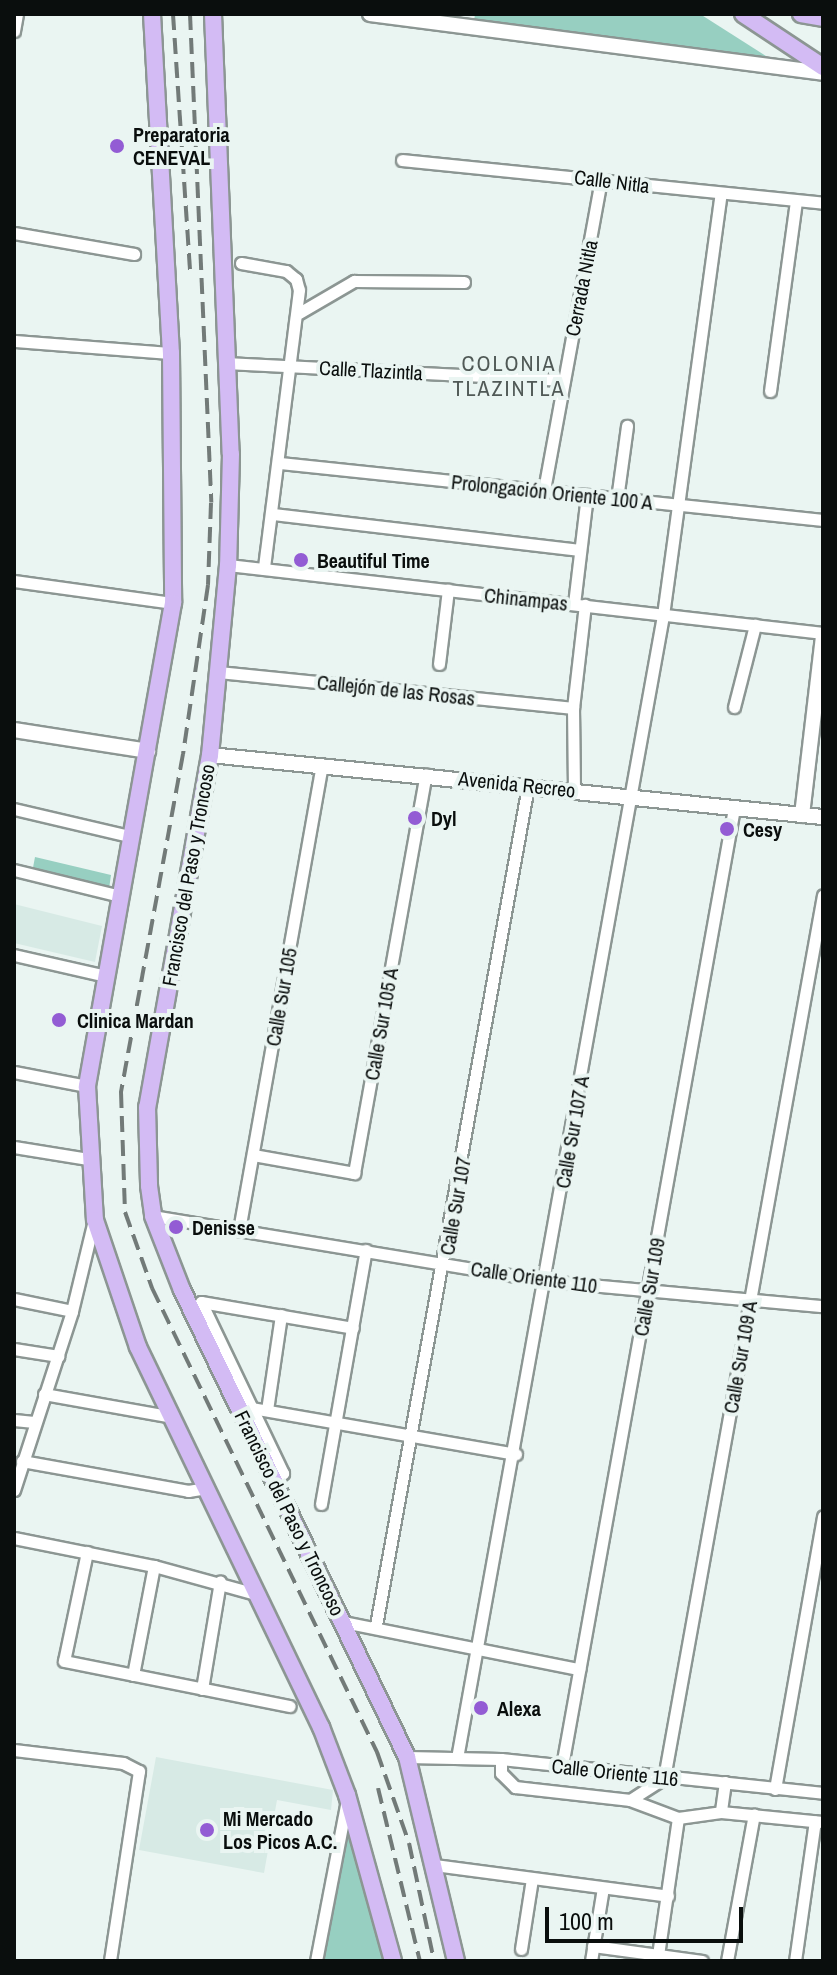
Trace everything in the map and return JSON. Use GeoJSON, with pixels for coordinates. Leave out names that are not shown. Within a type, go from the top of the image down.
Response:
{"type":"FeatureCollection","features":[{"type":"Feature","properties":{"kind":"main road"},"geometry":{"type":"LineString","coordinates":[[152,14],[171,353],[173,603],[87,1086],[88,1159],[95,1220],[138,1347],[260,1595],[347,1795],[393,1961]]}},
{"type":"Feature","properties":{"kind":"main road","name":"Francisco del Paso y Troncoso"},"geometry":{"type":"LineString","coordinates":[[213,14],[226,363],[228,565],[210,755],[147,1107],[153,1216],[274,1482],[407,1757],[456,1961]]}},
{"type":"Feature","properties":{"kind":"main road"},"geometry":{"type":"LineString","coordinates":[[743,14],[823,67]]}},
{"type":"Feature","properties":{"kind":"main road"},"geometry":{"type":"LineString","coordinates":[[801,14],[823,18]]}},
{"type":"Feature","properties":{"kind":"street"},"geometry":{"type":"LineString","coordinates":[[14,31],[17,14]]}},
{"type":"Feature","properties":{"kind":"street"},"geometry":{"type":"LineString","coordinates":[[372,14],[823,73]]}},
{"type":"Feature","properties":{"kind":"street","name":"Calle Nitla"},"geometry":{"type":"LineString","coordinates":[[402,160],[823,203]]}},
{"type":"Feature","properties":{"kind":"street","name":"Cerrada Nitla"},"geometry":{"type":"LineString","coordinates":[[544,490],[601,180]]}},
{"type":"Feature","properties":{"kind":"street","name":"Calle Sur 107 A"},"geometry":{"type":"LineString","coordinates":[[457,1758],[516,1454],[633,795],[663,615],[675,505],[721,194]]}},
{"type":"Feature","properties":{"kind":"street"},"geometry":{"type":"LineString","coordinates":[[770,391],[796,201]]}},
{"type":"Feature","properties":{"kind":"street"},"geometry":{"type":"LineString","coordinates":[[14,233],[134,254]]}},
{"type":"Feature","properties":{"kind":"street"},"geometry":{"type":"LineString","coordinates":[[241,263],[274,267],[296,279],[299,313],[264,569]]}},
{"type":"Feature","properties":{"kind":"street"},"geometry":{"type":"LineString","coordinates":[[299,313],[354,281],[464,282]]}},
{"type":"Feature","properties":{"kind":"street"},"geometry":{"type":"LineString","coordinates":[[14,341],[171,353]]}},
{"type":"Feature","properties":{"kind":"street","name":"Calle Tlazintla"},"geometry":{"type":"LineString","coordinates":[[226,363],[564,380]]}},
{"type":"Feature","properties":{"kind":"street"},"geometry":{"type":"LineString","coordinates":[[617,499],[627,426]]}},
{"type":"Feature","properties":{"kind":"street","name":"Prolongación Oriente 100 A"},"geometry":{"type":"LineString","coordinates":[[280,463],[823,520]]}},
{"type":"Feature","properties":{"kind":"street"},"geometry":{"type":"LineString","coordinates":[[574,789],[573,708],[580,605],[580,550],[587,495]]}},
{"type":"Feature","properties":{"kind":"street"},"geometry":{"type":"LineString","coordinates":[[273,514],[580,550]]}},
{"type":"Feature","properties":{"kind":"street","name":"Chinampas"},"geometry":{"type":"LineString","coordinates":[[228,565],[823,635]]}},
{"type":"Feature","properties":{"kind":"street"},"geometry":{"type":"LineString","coordinates":[[14,581],[173,603]]}},
{"type":"Feature","properties":{"kind":"street"},"geometry":{"type":"LineString","coordinates":[[439,664],[448,590]]}},
{"type":"Feature","properties":{"kind":"street"},"geometry":{"type":"LineString","coordinates":[[734,707],[755,625]]}},
{"type":"Feature","properties":{"kind":"street"},"geometry":{"type":"LineString","coordinates":[[802,815],[823,635]]}},
{"type":"Feature","properties":{"kind":"street","name":"Callejón de las Rosas"},"geometry":{"type":"LineString","coordinates":[[219,672],[573,708]]}},
{"type":"Feature","properties":{"kind":"street"},"geometry":{"type":"LineString","coordinates":[[14,730],[148,751]]}},
{"type":"Feature","properties":{"kind":"street","name":"Avenida Recreo"},"geometry":{"type":"LineString","coordinates":[[210,755],[426,774],[823,817]]}},
{"type":"Feature","properties":{"kind":"street","name":"Calle Sur 105"},"geometry":{"type":"LineString","coordinates":[[239,1230],[322,764]]}},
{"type":"Feature","properties":{"kind":"street","name":"Calle Sur 105 A"},"geometry":{"type":"LineString","coordinates":[[253,1155],[354,1173],[426,774]]}},
{"type":"Feature","properties":{"kind":"street","name":"Calle Sur 107"},"geometry":{"type":"LineString","coordinates":[[376,1625],[444,1264],[528,786]]}},
{"type":"Feature","properties":{"kind":"street","name":"Calle Sur 109"},"geometry":{"type":"LineString","coordinates":[[562,1766],[734,808]]}},
{"type":"Feature","properties":{"kind":"street"},"geometry":{"type":"LineString","coordinates":[[14,809],[133,837]]}},
{"type":"Feature","properties":{"kind":"street"},"geometry":{"type":"LineString","coordinates":[[14,870],[121,896]]}},
{"type":"Feature","properties":{"kind":"street","name":"Calle Sur 109 A"},"geometry":{"type":"LineString","coordinates":[[664,1778],[823,895]]}},
{"type":"Feature","properties":{"kind":"street"},"geometry":{"type":"LineString","coordinates":[[14,955],[106,976]]}},
{"type":"Feature","properties":{"kind":"street"},"geometry":{"type":"LineString","coordinates":[[14,1072],[87,1086]]}},
{"type":"Feature","properties":{"kind":"street"},"geometry":{"type":"LineString","coordinates":[[14,1147],[88,1159]]}},
{"type":"Feature","properties":{"kind":"street","name":"Calle Oriente 110"},"geometry":{"type":"LineString","coordinates":[[153,1216],[546,1281],[823,1306]]}},
{"type":"Feature","properties":{"kind":"street"},"geometry":{"type":"LineString","coordinates":[[14,1490],[72,1311],[95,1220]]}},
{"type":"Feature","properties":{"kind":"street"},"geometry":{"type":"LineString","coordinates":[[321,1504],[366,1250]]}},
{"type":"Feature","properties":{"kind":"street"},"geometry":{"type":"LineString","coordinates":[[14,1299],[72,1311]]}},
{"type":"Feature","properties":{"kind":"street"},"geometry":{"type":"LineString","coordinates":[[274,1482],[283,1473],[252,1408],[219,1356],[201,1302],[353,1328]]}},
{"type":"Feature","properties":{"kind":"street"},"geometry":{"type":"LineString","coordinates":[[267,1410],[281,1315]]}},
{"type":"Feature","properties":{"kind":"street"},"geometry":{"type":"LineString","coordinates":[[14,1349],[58,1356]]}},
{"type":"Feature","properties":{"kind":"street"},"geometry":{"type":"LineString","coordinates":[[44,1394],[175,1417]]}},
{"type":"Feature","properties":{"kind":"street"},"geometry":{"type":"LineString","coordinates":[[252,1408],[516,1454]]}},
{"type":"Feature","properties":{"kind":"street"},"geometry":{"type":"LineString","coordinates":[[14,1420],[34,1422]]}},
{"type":"Feature","properties":{"kind":"street"},"geometry":{"type":"LineString","coordinates":[[22,1461],[188,1491],[207,1488]]}},
{"type":"Feature","properties":{"kind":"street"},"geometry":{"type":"LineString","coordinates":[[775,1789],[823,1516]]}},
{"type":"Feature","properties":{"kind":"street"},"geometry":{"type":"LineString","coordinates":[[14,1538],[154,1566],[260,1595]]}},
{"type":"Feature","properties":{"kind":"street"},"geometry":{"type":"LineString","coordinates":[[87,1552],[64,1661],[290,1706]]}},
{"type":"Feature","properties":{"kind":"street"},"geometry":{"type":"LineString","coordinates":[[133,1675],[154,1566]]}},
{"type":"Feature","properties":{"kind":"street"},"geometry":{"type":"LineString","coordinates":[[202,1689],[220,1582]]}},
{"type":"Feature","properties":{"kind":"street"},"geometry":{"type":"LineString","coordinates":[[343,1622],[376,1625],[478,1650],[579,1669]]}},
{"type":"Feature","properties":{"kind":"street"},"geometry":{"type":"LineString","coordinates":[[14,1750],[123,1763],[139,1771],[141,1778],[110,1961]]}},
{"type":"Feature","properties":{"kind":"street","name":"Calle Oriente 116"},"geometry":{"type":"LineString","coordinates":[[407,1757],[501,1759],[823,1793]]}},
{"type":"Feature","properties":{"kind":"street"},"geometry":{"type":"LineString","coordinates":[[501,1759],[501,1773],[515,1787],[630,1800],[678,1818],[721,1812],[819,1821],[795,1961]]}},
{"type":"Feature","properties":{"kind":"street"},"geometry":{"type":"LineString","coordinates":[[630,1800],[664,1778]]}},
{"type":"Feature","properties":{"kind":"street"},"geometry":{"type":"LineString","coordinates":[[721,1812],[725,1782]]}},
{"type":"Feature","properties":{"kind":"street"},"geometry":{"type":"LineString","coordinates":[[316,1961],[347,1795]]}},
{"type":"Feature","properties":{"kind":"street"},"geometry":{"type":"LineString","coordinates":[[727,1961],[754,1814]]}},
{"type":"Feature","properties":{"kind":"street"},"geometry":{"type":"LineString","coordinates":[[658,1955],[678,1818]]}},
{"type":"Feature","properties":{"kind":"street"},"geometry":{"type":"LineString","coordinates":[[434,1865],[668,1896]]}},
{"type":"Feature","properties":{"kind":"street"},"geometry":{"type":"LineString","coordinates":[[521,1949],[532,1879]]}},
{"type":"Feature","properties":{"kind":"street"},"geometry":{"type":"LineString","coordinates":[[591,1961],[603,1888]]}},
{"type":"Feature","properties":{"kind":"street"},"geometry":{"type":"LineString","coordinates":[[593,1946],[702,1961]]}},
{"type":"Feature","properties":{"kind":"shaded area"},"geometry":{"type":"Polygon","coordinates":[[[14,904],[102,926],[95,962],[14,943],[14,904]]]}},
{"type":"Feature","properties":{"kind":"shaded area","name":"Mi Mercado Los Picos A.C."},"geometry":{"type":"Polygon","coordinates":[[[156,1757],[333,1790],[331,1810],[277,1800],[264,1873],[139,1850],[156,1757]]]}},
{"type":"Feature","properties":{"kind":"green space"},"geometry":{"type":"Polygon","coordinates":[[[475,14],[700,14],[780,65],[474,22],[475,14]]]}},
{"type":"Feature","properties":{"kind":"green space"},"geometry":{"type":"Polygon","coordinates":[[[35,857],[111,875],[109,889],[32,873],[35,857]]]}},
{"type":"Feature","properties":{"kind":"green space"},"geometry":{"type":"Polygon","coordinates":[[[348,1808],[387,1961],[323,1961],[348,1808]]]}},
{"type":"Feature","properties":{"kind":"railway"},"geometry":{"type":"LineString","coordinates":[[173,14],[190,273]]}},
{"type":"Feature","properties":{"kind":"railway"},"geometry":{"type":"LineString","coordinates":[[190,14],[211,503],[208,585],[183,754],[121,1092],[125,1212],[152,1288],[377,1752],[409,1843],[434,1961]]}},
{"type":"Feature","properties":{"kind":"railway"},"geometry":{"type":"LineString","coordinates":[[378,1788],[420,1961]]}},
{"type":"Feature","properties":{"kind":"place","name":"Preparatoria CENEVAL"},"geometry":{"type":"Point","coordinates":[117,146]}},
{"type":"Feature","properties":{"kind":"place","name":"Beautiful Time"},"geometry":{"type":"Point","coordinates":[301,560]}},
{"type":"Feature","properties":{"kind":"place","name":"Dyl"},"geometry":{"type":"Point","coordinates":[415,818]}},
{"type":"Feature","properties":{"kind":"place","name":"Cesy"},"geometry":{"type":"Point","coordinates":[727,829]}},
{"type":"Feature","properties":{"kind":"place","name":"Clinica Mardan"},"geometry":{"type":"Point","coordinates":[59,1020]}},
{"type":"Feature","properties":{"kind":"place","name":"Denisse"},"geometry":{"type":"Point","coordinates":[176,1227]}},
{"type":"Feature","properties":{"kind":"place","name":"Alexa"},"geometry":{"type":"Point","coordinates":[481,1708]}},
{"type":"Feature","properties":{"kind":"place","name":"Mi Mercado Los Picos A.C."},"geometry":{"type":"Point","coordinates":[207,1830]}},
{"type":"Feature","properties":{"kind":"district","name":"COLONIA TLAZINTLA"},"geometry":{"type":"Point","coordinates":[509,376]}}]}
